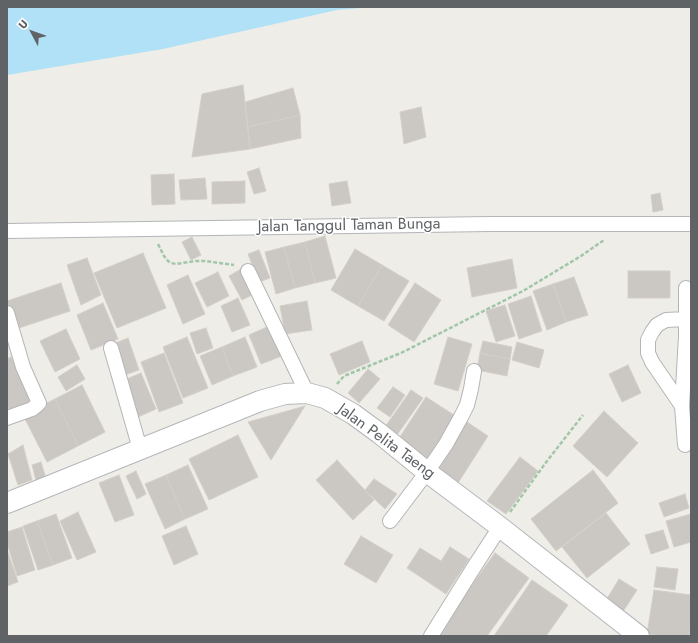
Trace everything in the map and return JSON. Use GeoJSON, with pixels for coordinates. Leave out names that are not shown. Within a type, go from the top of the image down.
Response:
{"type":"FeatureCollection","features":[{"type":"Feature","properties":{"kind":"street","name":"Jalan Tanggul Taman Bunga"},"geometry":{"type":"LineString","coordinates":[[7,231],[292,226],[691,224]]}},
{"type":"Feature","properties":{"kind":"street"},"geometry":{"type":"LineString","coordinates":[[248,271],[316,395]]}},
{"type":"Feature","properties":{"kind":"street"},"geometry":{"type":"LineString","coordinates":[[685,445],[682,406],[688,336],[686,319],[686,288]]}},
{"type":"Feature","properties":{"kind":"street"},"geometry":{"type":"LineString","coordinates":[[7,313],[23,367],[38,403],[32,409],[7,418]]}},
{"type":"Feature","properties":{"kind":"street"},"geometry":{"type":"LineString","coordinates":[[682,406],[652,362],[648,353],[648,340],[657,325],[666,320],[686,319]]}},
{"type":"Feature","properties":{"kind":"street"},"geometry":{"type":"LineString","coordinates":[[111,348],[140,449]]}},
{"type":"Feature","properties":{"kind":"street"},"geometry":{"type":"LineString","coordinates":[[390,521],[446,444],[467,405],[474,371]]}},
{"type":"Feature","properties":{"kind":"street"},"geometry":{"type":"LineString","coordinates":[[7,503],[260,401],[285,394],[316,395]]}},
{"type":"Feature","properties":{"kind":"street","name":"Jalan Pelita Taeng"},"geometry":{"type":"LineString","coordinates":[[316,395],[352,414],[379,433],[427,472],[639,636]]}},
{"type":"Feature","properties":{"kind":"street"},"geometry":{"type":"LineString","coordinates":[[431,636],[500,527]]}},
{"type":"Feature","properties":{"kind":"path"},"geometry":{"type":"LineString","coordinates":[[152,229],[164,256],[171,263],[176,264],[205,261],[241,266],[245,267],[248,271]]}},
{"type":"Feature","properties":{"kind":"path"},"geometry":{"type":"LineString","coordinates":[[316,395],[344,376],[401,353],[523,292],[604,240]]}},
{"type":"Feature","properties":{"kind":"path"},"geometry":{"type":"LineString","coordinates":[[500,527],[583,415]]}},
{"type":"Feature","properties":{"kind":"water"},"geometry":{"type":"Polygon","coordinates":[[[7,7],[371,7],[337,10],[163,49],[7,75],[7,7]]]}},
{"type":"Feature","properties":{"kind":"building"},"geometry":{"type":"Polygon","coordinates":[[[243,85],[250,149],[192,157],[202,94],[243,85]]]}},
{"type":"Feature","properties":{"kind":"building"},"geometry":{"type":"Polygon","coordinates":[[[293,88],[300,115],[248,127],[245,102],[293,88]]]}},
{"type":"Feature","properties":{"kind":"building"},"geometry":{"type":"Polygon","coordinates":[[[421,107],[426,137],[404,144],[400,112],[421,107]]]}},
{"type":"Feature","properties":{"kind":"building"},"geometry":{"type":"Polygon","coordinates":[[[300,115],[301,138],[250,149],[248,127],[300,115]]]}},
{"type":"Feature","properties":{"kind":"building"},"geometry":{"type":"Polygon","coordinates":[[[259,168],[266,191],[254,194],[247,172],[259,168]]]}},
{"type":"Feature","properties":{"kind":"building"},"geometry":{"type":"Polygon","coordinates":[[[174,174],[175,204],[152,205],[151,175],[174,174]]]}},
{"type":"Feature","properties":{"kind":"building"},"geometry":{"type":"Polygon","coordinates":[[[205,178],[207,199],[181,200],[179,180],[205,178]]]}},
{"type":"Feature","properties":{"kind":"building"},"geometry":{"type":"Polygon","coordinates":[[[245,181],[245,203],[212,204],[212,182],[245,181]]]}},
{"type":"Feature","properties":{"kind":"building"},"geometry":{"type":"Polygon","coordinates":[[[347,181],[351,203],[332,206],[329,184],[347,181]]]}},
{"type":"Feature","properties":{"kind":"building"},"geometry":{"type":"Polygon","coordinates":[[[660,193],[663,210],[653,212],[651,195],[660,193]]]}},
{"type":"Feature","properties":{"kind":"building"},"geometry":{"type":"Polygon","coordinates":[[[325,236],[336,278],[315,283],[305,242],[325,236]]]}},
{"type":"Feature","properties":{"kind":"building"},"geometry":{"type":"Polygon","coordinates":[[[192,237],[201,255],[191,260],[182,242],[192,237]]]}},
{"type":"Feature","properties":{"kind":"building"},"geometry":{"type":"Polygon","coordinates":[[[305,242],[315,283],[295,288],[284,247],[305,242]]]}},
{"type":"Feature","properties":{"kind":"building"},"geometry":{"type":"Polygon","coordinates":[[[284,247],[295,288],[276,294],[265,252],[284,247]]]}},
{"type":"Feature","properties":{"kind":"building"},"geometry":{"type":"Polygon","coordinates":[[[355,249],[382,265],[358,306],[331,290],[355,249]]]}},
{"type":"Feature","properties":{"kind":"building"},"geometry":{"type":"Polygon","coordinates":[[[259,250],[270,278],[259,282],[248,254],[259,250]]]}},
{"type":"Feature","properties":{"kind":"building"},"geometry":{"type":"Polygon","coordinates":[[[143,253],[166,308],[117,328],[94,273],[143,253]]]}},
{"type":"Feature","properties":{"kind":"building"},"geometry":{"type":"Polygon","coordinates":[[[87,258],[101,295],[81,305],[67,265],[87,258]]]}},
{"type":"Feature","properties":{"kind":"building"},"geometry":{"type":"Polygon","coordinates":[[[512,259],[517,288],[472,297],[467,268],[512,259]]]}},
{"type":"Feature","properties":{"kind":"building"},"geometry":{"type":"Polygon","coordinates":[[[382,265],[409,281],[384,321],[358,306],[382,265]]]}},
{"type":"Feature","properties":{"kind":"building"},"geometry":{"type":"Polygon","coordinates":[[[241,269],[254,294],[242,300],[229,276],[241,269]]]}},
{"type":"Feature","properties":{"kind":"building"},"geometry":{"type":"Polygon","coordinates":[[[628,271],[670,271],[670,298],[628,298],[628,271]]]}},
{"type":"Feature","properties":{"kind":"building"},"geometry":{"type":"Polygon","coordinates":[[[218,272],[229,296],[207,307],[195,283],[218,272]]]}},
{"type":"Feature","properties":{"kind":"building"},"geometry":{"type":"Polygon","coordinates":[[[188,275],[205,314],[183,324],[167,285],[188,275]]]}},
{"type":"Feature","properties":{"kind":"building"},"geometry":{"type":"Polygon","coordinates":[[[574,277],[588,315],[566,322],[553,284],[574,277]]]}},
{"type":"Feature","properties":{"kind":"building"},"geometry":{"type":"Polygon","coordinates":[[[61,283],[70,311],[16,329],[7,301],[61,283]]]}},
{"type":"Feature","properties":{"kind":"building"},"geometry":{"type":"Polygon","coordinates":[[[415,283],[441,300],[414,342],[388,325],[415,283]]]}},
{"type":"Feature","properties":{"kind":"building"},"geometry":{"type":"Polygon","coordinates":[[[553,284],[566,322],[547,330],[533,291],[553,284]]]}},
{"type":"Feature","properties":{"kind":"building"},"geometry":{"type":"Polygon","coordinates":[[[531,296],[542,331],[519,339],[508,304],[531,296]]]}},
{"type":"Feature","properties":{"kind":"building"},"geometry":{"type":"Polygon","coordinates":[[[238,298],[250,325],[232,332],[221,306],[238,298]]]}},
{"type":"Feature","properties":{"kind":"building"},"geometry":{"type":"Polygon","coordinates":[[[307,301],[312,330],[285,334],[280,306],[307,301]]]}},
{"type":"Feature","properties":{"kind":"building"},"geometry":{"type":"Polygon","coordinates":[[[103,303],[118,339],[91,350],[77,315],[103,303]]]}},
{"type":"Feature","properties":{"kind":"building"},"geometry":{"type":"Polygon","coordinates":[[[505,305],[515,336],[496,342],[486,311],[505,305]]]}},
{"type":"Feature","properties":{"kind":"building"},"geometry":{"type":"Polygon","coordinates":[[[269,326],[282,356],[261,364],[249,335],[269,326]]]}},
{"type":"Feature","properties":{"kind":"building"},"geometry":{"type":"Polygon","coordinates":[[[206,328],[213,348],[197,354],[190,333],[206,328]]]}},
{"type":"Feature","properties":{"kind":"building"},"geometry":{"type":"Polygon","coordinates":[[[66,329],[80,359],[55,372],[40,341],[66,329]]]}},
{"type":"Feature","properties":{"kind":"building"},"geometry":{"type":"Polygon","coordinates":[[[187,337],[208,388],[183,398],[163,347],[187,337]]]}},
{"type":"Feature","properties":{"kind":"building"},"geometry":{"type":"Polygon","coordinates":[[[245,337],[257,367],[233,376],[222,347],[245,337]]]}},
{"type":"Feature","properties":{"kind":"building"},"geometry":{"type":"Polygon","coordinates":[[[448,337],[472,344],[458,391],[434,384],[448,337]]]}},
{"type":"Feature","properties":{"kind":"building"},"geometry":{"type":"Polygon","coordinates":[[[128,338],[139,370],[122,376],[111,345],[128,338]]]}},
{"type":"Feature","properties":{"kind":"building"},"geometry":{"type":"Polygon","coordinates":[[[362,341],[370,362],[339,375],[330,354],[362,341]]]}},
{"type":"Feature","properties":{"kind":"building"},"geometry":{"type":"Polygon","coordinates":[[[483,341],[512,347],[510,359],[480,353],[483,341]]]}},
{"type":"Feature","properties":{"kind":"building"},"geometry":{"type":"Polygon","coordinates":[[[517,342],[544,350],[539,368],[512,360],[517,342]]]}},
{"type":"Feature","properties":{"kind":"building"},"geometry":{"type":"Polygon","coordinates":[[[222,347],[233,376],[212,385],[200,356],[222,347]]]}},
{"type":"Feature","properties":{"kind":"building"},"geometry":{"type":"Polygon","coordinates":[[[164,353],[183,403],[159,412],[141,362],[164,353]]]}},
{"type":"Feature","properties":{"kind":"building"},"geometry":{"type":"Polygon","coordinates":[[[480,353],[510,359],[507,376],[477,370],[480,353]]]}},
{"type":"Feature","properties":{"kind":"building"},"geometry":{"type":"Polygon","coordinates":[[[11,357],[34,400],[11,413],[7,405],[7,359],[11,357]]]}},
{"type":"Feature","properties":{"kind":"building"},"geometry":{"type":"Polygon","coordinates":[[[77,365],[85,379],[66,391],[58,377],[77,365]]]}},
{"type":"Feature","properties":{"kind":"building"},"geometry":{"type":"Polygon","coordinates":[[[628,365],[641,393],[622,402],[609,374],[628,365]]]}},
{"type":"Feature","properties":{"kind":"building"},"geometry":{"type":"Polygon","coordinates":[[[368,369],[380,379],[359,403],[348,393],[368,369]]]}},
{"type":"Feature","properties":{"kind":"building"},"geometry":{"type":"Polygon","coordinates":[[[141,373],[156,409],[138,417],[122,381],[141,373]]]}},
{"type":"Feature","properties":{"kind":"building"},"geometry":{"type":"Polygon","coordinates":[[[82,385],[105,432],[78,446],[55,399],[82,385]]]}},
{"type":"Feature","properties":{"kind":"building"},"geometry":{"type":"Polygon","coordinates":[[[393,387],[405,395],[390,417],[377,408],[393,387]]]}},
{"type":"Feature","properties":{"kind":"building"},"geometry":{"type":"Polygon","coordinates":[[[411,390],[423,398],[397,435],[385,427],[411,390]]]}},
{"type":"Feature","properties":{"kind":"building"},"geometry":{"type":"Polygon","coordinates":[[[426,397],[457,417],[427,463],[396,443],[426,397]]]}},
{"type":"Feature","properties":{"kind":"building"},"geometry":{"type":"Polygon","coordinates":[[[55,399],[78,446],[47,462],[23,415],[55,399]]]}},
{"type":"Feature","properties":{"kind":"building"},"geometry":{"type":"Polygon","coordinates":[[[305,406],[271,460],[248,422],[305,406]]]}},
{"type":"Feature","properties":{"kind":"building"},"geometry":{"type":"Polygon","coordinates":[[[604,411],[638,443],[607,477],[573,446],[604,411]]]}},
{"type":"Feature","properties":{"kind":"building"},"geometry":{"type":"Polygon","coordinates":[[[464,420],[488,436],[458,483],[433,467],[464,420]]]}},
{"type":"Feature","properties":{"kind":"building"},"geometry":{"type":"Polygon","coordinates":[[[238,435],[258,477],[209,500],[189,459],[238,435]]]}},
{"type":"Feature","properties":{"kind":"building"},"geometry":{"type":"Polygon","coordinates":[[[23,445],[32,480],[18,485],[8,454],[23,445]]]}},
{"type":"Feature","properties":{"kind":"building"},"geometry":{"type":"Polygon","coordinates":[[[520,457],[538,471],[506,514],[487,501],[520,457]]]}},
{"type":"Feature","properties":{"kind":"building"},"geometry":{"type":"Polygon","coordinates":[[[337,460],[374,500],[353,520],[316,480],[337,460]]]}},
{"type":"Feature","properties":{"kind":"building"},"geometry":{"type":"Polygon","coordinates":[[[41,462],[47,482],[37,484],[32,465],[41,462]]]}},
{"type":"Feature","properties":{"kind":"building"},"geometry":{"type":"Polygon","coordinates":[[[188,465],[208,509],[185,519],[166,475],[188,465]]]}},
{"type":"Feature","properties":{"kind":"building"},"geometry":{"type":"Polygon","coordinates":[[[593,470],[618,503],[556,551],[531,519],[593,470]]]}},
{"type":"Feature","properties":{"kind":"building"},"geometry":{"type":"Polygon","coordinates":[[[136,471],[146,494],[137,499],[126,476],[136,471]]]}},
{"type":"Feature","properties":{"kind":"building"},"geometry":{"type":"Polygon","coordinates":[[[119,475],[134,515],[115,522],[99,483],[119,475]]]}},
{"type":"Feature","properties":{"kind":"building"},"geometry":{"type":"Polygon","coordinates":[[[166,475],[185,519],[165,529],[145,484],[166,475]]]}},
{"type":"Feature","properties":{"kind":"building"},"geometry":{"type":"Polygon","coordinates":[[[374,479],[397,494],[385,509],[365,490],[374,479]]]}},
{"type":"Feature","properties":{"kind":"building"},"geometry":{"type":"Polygon","coordinates":[[[685,494],[689,508],[664,517],[659,503],[685,494]]]}},
{"type":"Feature","properties":{"kind":"building"},"geometry":{"type":"Polygon","coordinates":[[[78,512],[96,552],[77,560],[60,521],[78,512]]]}},
{"type":"Feature","properties":{"kind":"building"},"geometry":{"type":"Polygon","coordinates":[[[606,513],[630,544],[587,578],[562,547],[606,513]]]}},
{"type":"Feature","properties":{"kind":"building"},"geometry":{"type":"Polygon","coordinates":[[[56,514],[72,558],[53,565],[37,521],[56,514]]]}},
{"type":"Feature","properties":{"kind":"building"},"geometry":{"type":"Polygon","coordinates":[[[691,514],[691,542],[674,547],[666,521],[691,514]]]}},
{"type":"Feature","properties":{"kind":"building"},"geometry":{"type":"Polygon","coordinates":[[[37,521],[53,565],[38,570],[23,526],[37,521]]]}},
{"type":"Feature","properties":{"kind":"building"},"geometry":{"type":"Polygon","coordinates":[[[186,526],[198,554],[174,565],[162,536],[186,526]]]}},
{"type":"Feature","properties":{"kind":"building"},"geometry":{"type":"Polygon","coordinates":[[[22,527],[35,570],[17,576],[7,543],[7,532],[22,527]]]}},
{"type":"Feature","properties":{"kind":"building"},"geometry":{"type":"Polygon","coordinates":[[[663,530],[669,548],[651,554],[645,535],[663,530]]]}},
{"type":"Feature","properties":{"kind":"building"},"geometry":{"type":"Polygon","coordinates":[[[361,536],[393,555],[376,583],[344,564],[361,536]]]}},
{"type":"Feature","properties":{"kind":"building"},"geometry":{"type":"Polygon","coordinates":[[[450,547],[469,559],[446,594],[407,568],[420,548],[441,561],[450,547]]]}},
{"type":"Feature","properties":{"kind":"building"},"geometry":{"type":"Polygon","coordinates":[[[7,550],[18,582],[7,586],[7,550]]]}},
{"type":"Feature","properties":{"kind":"building"},"geometry":{"type":"Polygon","coordinates":[[[495,553],[529,578],[487,636],[435,636],[495,553]]]}},
{"type":"Feature","properties":{"kind":"building"},"geometry":{"type":"Polygon","coordinates":[[[657,567],[678,569],[675,590],[654,587],[657,567]]]}},
{"type":"Feature","properties":{"kind":"building"},"geometry":{"type":"Polygon","coordinates":[[[619,579],[637,590],[622,613],[605,602],[619,579]]]}},
{"type":"Feature","properties":{"kind":"building"},"geometry":{"type":"Polygon","coordinates":[[[532,580],[568,605],[546,636],[494,636],[532,580]]]}},
{"type":"Feature","properties":{"kind":"building"},"geometry":{"type":"Polygon","coordinates":[[[654,590],[691,595],[691,625],[689,636],[661,636],[647,634],[654,590]]]}}]}
